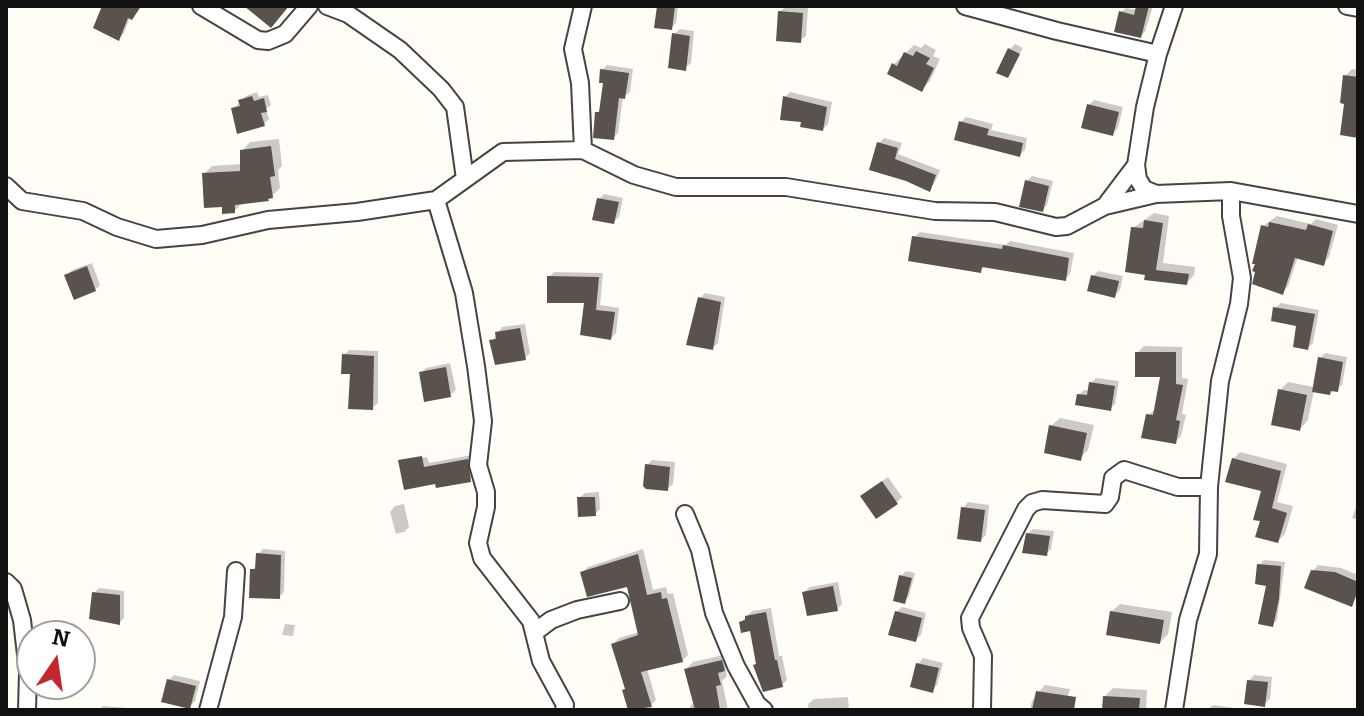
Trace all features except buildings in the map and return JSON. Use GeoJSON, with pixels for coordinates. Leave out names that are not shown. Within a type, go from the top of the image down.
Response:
{"type":"FeatureCollection","features":[{"type":"Feature","properties":{"kind":"street"},"geometry":{"type":"LineString","coordinates":[[201,6],[258,40],[268,41],[285,34],[309,6]]}},
{"type":"Feature","properties":{"kind":"street"},"geometry":{"type":"LineString","coordinates":[[327,6],[348,14],[400,50],[441,89],[455,107],[465,179]]}},
{"type":"Feature","properties":{"kind":"street"},"geometry":{"type":"LineString","coordinates":[[583,6],[573,49],[580,83],[583,150]]}},
{"type":"Feature","properties":{"kind":"street"},"geometry":{"type":"LineString","coordinates":[[965,6],[1158,54]]}},
{"type":"Feature","properties":{"kind":"street"},"geometry":{"type":"LineString","coordinates":[[1156,194],[1144,189],[1138,179],[1136,165],[1145,107],[1174,6]]}},
{"type":"Feature","properties":{"kind":"street"},"geometry":{"type":"LineString","coordinates":[[1347,6],[1358,8]]}},
{"type":"Feature","properties":{"kind":"street"},"geometry":{"type":"LineString","coordinates":[[6,186],[22,201],[83,211],[117,227],[156,239],[202,235],[268,220],[357,212],[436,200],[503,152],[583,150],[634,175],[676,187],[786,187],[935,211],[995,212],[1056,227],[1067,226],[1105,206],[1156,194],[1231,191],[1358,214]]}},
{"type":"Feature","properties":{"kind":"street"},"geometry":{"type":"LineString","coordinates":[[1105,206],[1136,165]]}},
{"type":"Feature","properties":{"kind":"street"},"geometry":{"type":"LineString","coordinates":[[1174,710],[1188,620],[1208,554],[1209,487],[1220,381],[1239,304],[1242,278],[1231,216],[1231,191]]}},
{"type":"Feature","properties":{"kind":"street"},"geometry":{"type":"LineString","coordinates":[[436,200],[464,293],[478,380],[483,421],[478,465],[486,492],[478,543],[482,558],[531,621],[541,661],[565,705],[564,710]]}},
{"type":"Feature","properties":{"kind":"street"},"geometry":{"type":"LineString","coordinates":[[982,710],[983,656],[970,618],[1026,509],[1032,503],[1042,500],[1105,504],[1110,497],[1113,478],[1124,470],[1178,487],[1209,487]]}},
{"type":"Feature","properties":{"kind":"street"},"geometry":{"type":"LineString","coordinates":[[685,514],[700,550],[714,613],[736,666],[757,704],[764,710]]}},
{"type":"Feature","properties":{"kind":"street"},"geometry":{"type":"LineString","coordinates":[[208,710],[233,617],[236,571]]}},
{"type":"Feature","properties":{"kind":"street"},"geometry":{"type":"LineString","coordinates":[[6,582],[13,589],[22,620],[28,672],[27,710]]}},
{"type":"Feature","properties":{"kind":"street"},"geometry":{"type":"LineString","coordinates":[[535,632],[551,620],[577,610],[620,601]]}}]}
